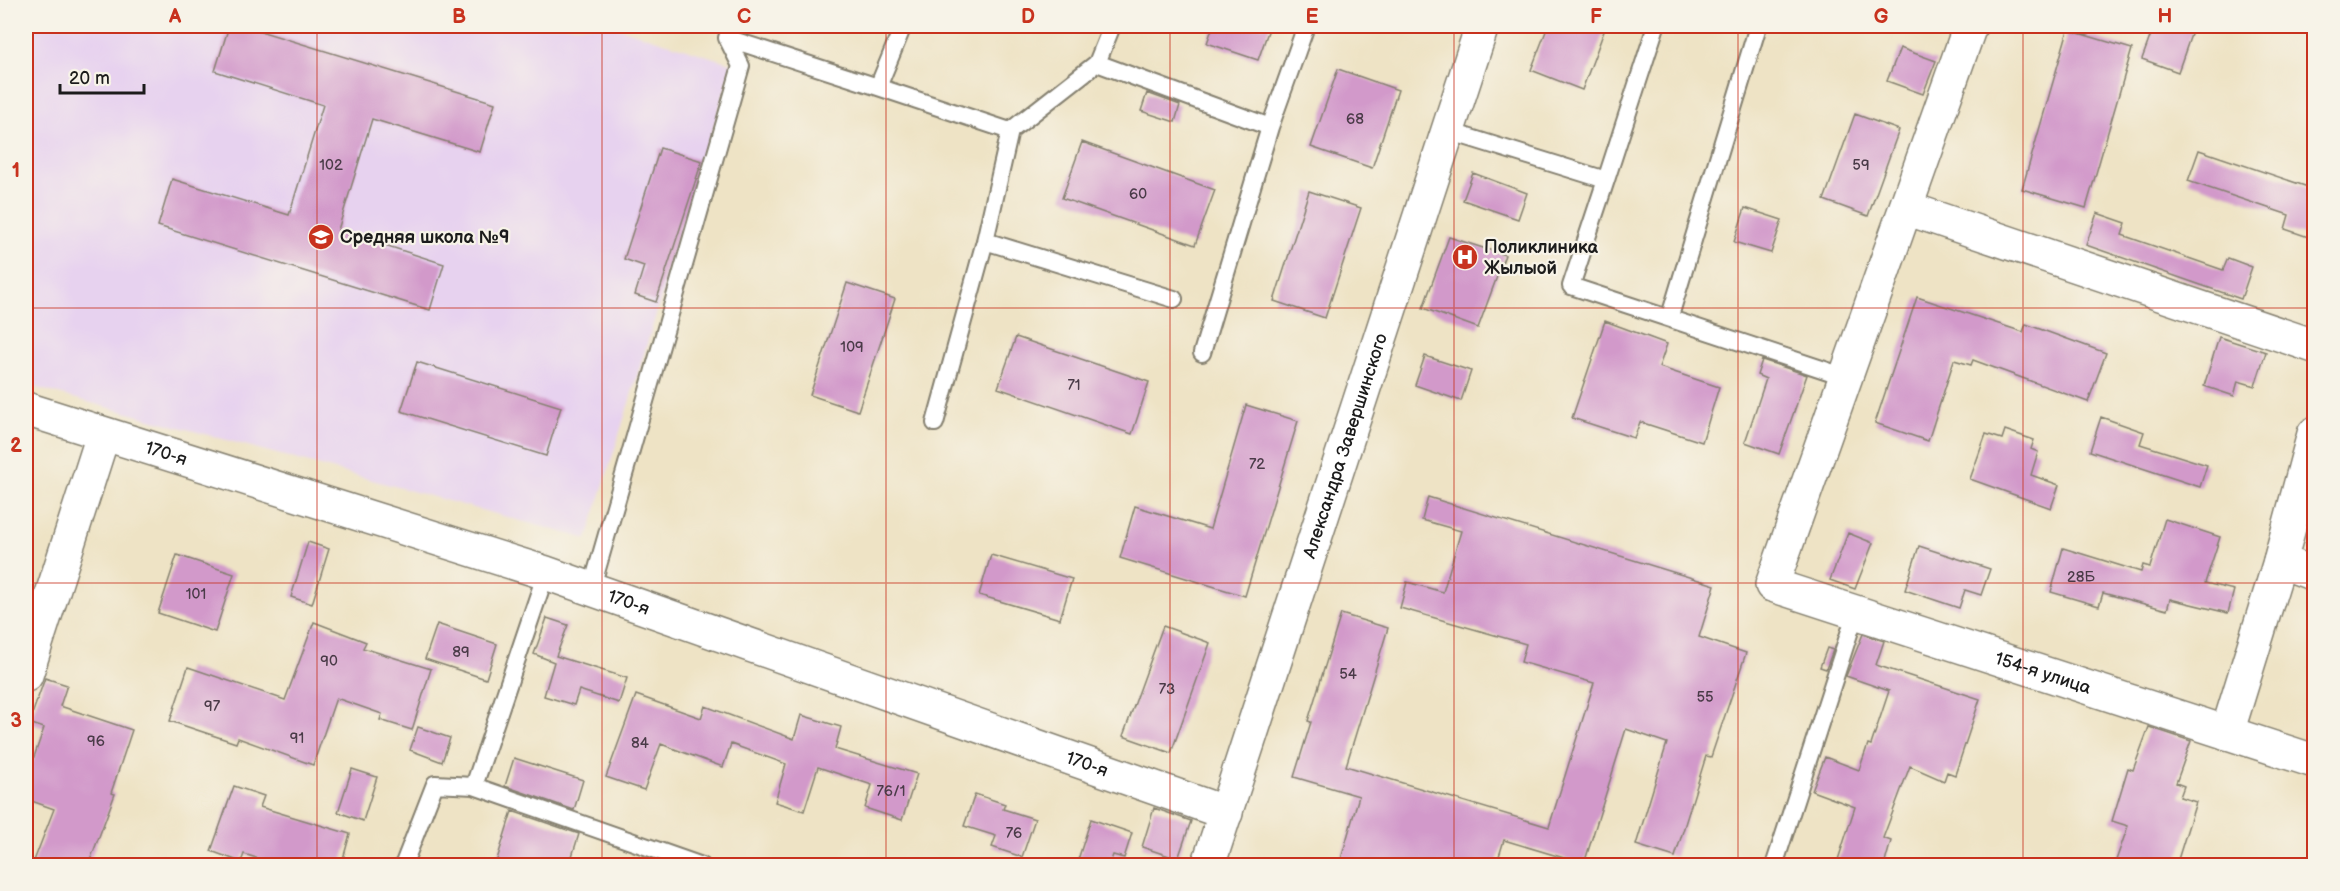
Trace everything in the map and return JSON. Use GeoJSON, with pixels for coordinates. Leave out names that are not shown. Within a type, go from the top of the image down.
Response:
{"type":"FeatureCollection","features":[{"type":"Feature","properties":{"kind":"street","name":"Александра Завершинского"},"geometry":{"type":"LineString","coordinates":[[1208,866],[1482,26]]}},
{"type":"Feature","properties":{"kind":"street"},"geometry":{"type":"LineString","coordinates":[[1846,377],[1970,26]]}},
{"type":"Feature","properties":{"kind":"street"},"geometry":{"type":"LineString","coordinates":[[1906,208],[2314,346]]}},
{"type":"Feature","properties":{"kind":"street","name":"154-я улица"},"geometry":{"type":"LineString","coordinates":[[1846,377],[1772,585],[2314,761]]}},
{"type":"Feature","properties":{"kind":"street","name":"170-я"},"geometry":{"type":"LineString","coordinates":[[26,409],[546,573],[1226,813]]}},
{"type":"Feature","properties":{"kind":"street"},"geometry":{"type":"LineString","coordinates":[[2227,733],[2280,561],[2314,434]]}},
{"type":"Feature","properties":{"kind":"street"},"geometry":{"type":"LineString","coordinates":[[26,675],[103,435]]}},
{"type":"Feature","properties":{"kind":"street"},"geometry":{"type":"LineString","coordinates":[[2280,561],[2314,574]]}},
{"type":"Feature","properties":{"kind":"lane"},"geometry":{"type":"LineString","coordinates":[[878,87],[903,26]]}},
{"type":"Feature","properties":{"kind":"lane"},"geometry":{"type":"LineString","coordinates":[[935,423],[985,240],[1010,132],[1097,63],[1112,26]]}},
{"type":"Feature","properties":{"kind":"lane"},"geometry":{"type":"LineString","coordinates":[[1203,353],[1270,127],[1306,26]]}},
{"type":"Feature","properties":{"kind":"lane"},"geometry":{"type":"LineString","coordinates":[[1656,26],[1571,286],[1670,316],[1846,377]]}},
{"type":"Feature","properties":{"kind":"lane"},"geometry":{"type":"LineString","coordinates":[[1670,316],[1758,26]]}},
{"type":"Feature","properties":{"kind":"lane"},"geometry":{"type":"LineString","coordinates":[[729,32],[878,87],[1010,132]]}},
{"type":"Feature","properties":{"kind":"lane"},"geometry":{"type":"LineString","coordinates":[[591,590],[741,66],[729,32]]}},
{"type":"Feature","properties":{"kind":"lane"},"geometry":{"type":"LineString","coordinates":[[1097,63],[1270,127]]}},
{"type":"Feature","properties":{"kind":"lane"},"geometry":{"type":"LineString","coordinates":[[1448,131],[1606,180]]}},
{"type":"Feature","properties":{"kind":"lane"},"geometry":{"type":"LineString","coordinates":[[985,240],[1174,299]]}},
{"type":"Feature","properties":{"kind":"lane"},"geometry":{"type":"LineString","coordinates":[[474,786],[546,573]]}},
{"type":"Feature","properties":{"kind":"lane"},"geometry":{"type":"LineString","coordinates":[[1774,866],[1856,612]]}},
{"type":"Feature","properties":{"kind":"lane"},"geometry":{"type":"LineString","coordinates":[[403,866],[435,784],[474,786],[702,866]]}},
{"type":"Feature","properties":{"kind":"shaded area"},"geometry":{"type":"Polygon","coordinates":[[[26,26],[613,26],[733,64],[587,539],[26,385],[26,26]]]}},
{"type":"Feature","properties":{"kind":"building","name":"Средняя школа №9"},"geometry":{"type":"Polygon","coordinates":[[[229,26],[244,26],[495,103],[480,152],[372,119],[338,230],[444,264],[430,310],[158,226],[172,179],[289,215],[323,105],[215,71],[229,26]]]}},
{"type":"Feature","properties":{"kind":"building"},"geometry":{"type":"Polygon","coordinates":[[[1213,26],[1270,26],[1258,60],[1207,43],[1213,26]]]}},
{"type":"Feature","properties":{"kind":"building"},"geometry":{"type":"Polygon","coordinates":[[[1548,26],[1606,26],[1582,90],[1531,70],[1548,26]]]}},
{"type":"Feature","properties":{"kind":"building"},"geometry":{"type":"Polygon","coordinates":[[[2154,26],[2194,26],[2178,72],[2142,59],[2154,26]]]}},
{"type":"Feature","properties":{"kind":"building"},"geometry":{"type":"Polygon","coordinates":[[[2068,30],[2132,49],[2086,208],[2022,189],[2068,30]]]}},
{"type":"Feature","properties":{"kind":"building"},"geometry":{"type":"Polygon","coordinates":[[[1900,48],[1936,61],[1923,94],[1887,81],[1900,48]]]}},
{"type":"Feature","properties":{"kind":"building"},"geometry":{"type":"Polygon","coordinates":[[[1338,69],[1398,90],[1372,168],[1311,147],[1338,69]]]}},
{"type":"Feature","properties":{"kind":"building"},"geometry":{"type":"Polygon","coordinates":[[[1147,93],[1180,105],[1175,122],[1141,111],[1147,93]]]}},
{"type":"Feature","properties":{"kind":"building"},"geometry":{"type":"Polygon","coordinates":[[[1855,114],[1899,130],[1868,216],[1824,200],[1855,114]]]}},
{"type":"Feature","properties":{"kind":"building"},"geometry":{"type":"Polygon","coordinates":[[[1082,142],[1215,190],[1195,245],[1062,198],[1082,142]]]}},
{"type":"Feature","properties":{"kind":"building"},"geometry":{"type":"Polygon","coordinates":[[[660,148],[702,161],[656,302],[635,295],[644,266],[624,259],[660,148]]]}},
{"type":"Feature","properties":{"kind":"building"},"geometry":{"type":"Polygon","coordinates":[[[2199,150],[2314,189],[2314,239],[2285,229],[2289,215],[2188,181],[2199,150]]]}},
{"type":"Feature","properties":{"kind":"building"},"geometry":{"type":"Polygon","coordinates":[[[1473,173],[1527,193],[1518,219],[1463,200],[1473,173]]]}},
{"type":"Feature","properties":{"kind":"building"},"geometry":{"type":"Polygon","coordinates":[[[1309,191],[1361,208],[1325,318],[1274,301],[1309,191]]]}},
{"type":"Feature","properties":{"kind":"building"},"geometry":{"type":"Polygon","coordinates":[[[1745,208],[1782,220],[1771,253],[1734,242],[1745,208]]]}},
{"type":"Feature","properties":{"kind":"building"},"geometry":{"type":"Polygon","coordinates":[[[2097,213],[2126,223],[2122,235],[2223,270],[2228,258],[2252,267],[2241,299],[2086,245],[2097,213]]]}},
{"type":"Feature","properties":{"kind":"building"},"geometry":{"type":"Polygon","coordinates":[[[1449,237],[1505,255],[1478,328],[1423,308],[1449,237]]]}},
{"type":"Feature","properties":{"kind":"building"},"geometry":{"type":"Polygon","coordinates":[[[847,283],[895,299],[858,411],[810,395],[847,283]]]}},
{"type":"Feature","properties":{"kind":"building"},"geometry":{"type":"Polygon","coordinates":[[[1917,297],[2023,332],[2026,324],[2106,353],[2088,402],[1973,360],[1971,365],[1954,360],[1928,441],[1875,423],[1917,297]]]}},
{"type":"Feature","properties":{"kind":"building"},"geometry":{"type":"Polygon","coordinates":[[[1605,321],[1667,344],[1659,367],[1719,387],[1702,442],[1640,422],[1634,438],[1572,418],[1605,321]]]}},
{"type":"Feature","properties":{"kind":"building"},"geometry":{"type":"Polygon","coordinates":[[[1016,337],[1149,382],[1132,434],[998,388],[1016,337]]]}},
{"type":"Feature","properties":{"kind":"building"},"geometry":{"type":"Polygon","coordinates":[[[2219,337],[2266,352],[2255,386],[2238,381],[2234,396],[2204,386],[2219,337]]]}},
{"type":"Feature","properties":{"kind":"building"},"geometry":{"type":"Polygon","coordinates":[[[1425,356],[1471,371],[1461,401],[1415,385],[1425,356]]]}},
{"type":"Feature","properties":{"kind":"building"},"geometry":{"type":"Polygon","coordinates":[[[1762,360],[1807,375],[1779,454],[1745,442],[1766,379],[1757,375],[1762,360]]]}},
{"type":"Feature","properties":{"kind":"building"},"geometry":{"type":"Polygon","coordinates":[[[417,362],[561,407],[546,456],[401,411],[417,362]]]}},
{"type":"Feature","properties":{"kind":"building"},"geometry":{"type":"Polygon","coordinates":[[[1246,405],[1298,421],[1245,596],[1120,558],[1135,506],[1210,529],[1246,405]]]}},
{"type":"Feature","properties":{"kind":"building"},"geometry":{"type":"Polygon","coordinates":[[[2101,417],[2144,432],[2140,444],[2207,465],[2200,487],[2090,451],[2101,417]]]}},
{"type":"Feature","properties":{"kind":"building"},"geometry":{"type":"Polygon","coordinates":[[[2005,430],[2034,440],[2031,449],[2038,452],[2031,475],[2059,485],[2051,508],[1970,479],[1986,434],[2002,439],[2005,430]]]}},
{"type":"Feature","properties":{"kind":"building"},"geometry":{"type":"Polygon","coordinates":[[[1428,497],[1715,585],[1699,637],[1746,653],[1711,757],[1706,756],[1675,857],[1636,845],[1667,743],[1626,729],[1584,864],[1504,840],[1496,866],[1339,866],[1359,796],[1294,777],[1311,722],[1308,721],[1341,614],[1388,628],[1346,766],[1549,827],[1594,683],[1521,662],[1526,644],[1400,608],[1407,582],[1443,592],[1461,531],[1422,520],[1428,497]]]}},
{"type":"Feature","properties":{"kind":"building"},"geometry":{"type":"Polygon","coordinates":[[[2165,519],[2220,537],[2205,583],[2234,590],[2228,613],[2170,599],[2167,610],[2103,593],[2099,606],[2051,592],[2063,548],[2141,572],[2143,565],[2150,567],[2165,519]]]}},
{"type":"Feature","properties":{"kind":"building"},"geometry":{"type":"Polygon","coordinates":[[[1848,533],[1873,543],[1855,589],[1830,580],[1848,533]]]}},
{"type":"Feature","properties":{"kind":"building"},"geometry":{"type":"Polygon","coordinates":[[[308,542],[329,549],[312,604],[291,597],[308,542]]]}},
{"type":"Feature","properties":{"kind":"building"},"geometry":{"type":"Polygon","coordinates":[[[1919,546],[1990,569],[1981,595],[1965,590],[1959,608],[1905,590],[1919,546]]]}},
{"type":"Feature","properties":{"kind":"building"},"geometry":{"type":"Polygon","coordinates":[[[177,555],[234,574],[215,632],[158,613],[177,555]]]}},
{"type":"Feature","properties":{"kind":"building"},"geometry":{"type":"Polygon","coordinates":[[[991,555],[1072,579],[1060,619],[979,595],[991,555]]]}},
{"type":"Feature","properties":{"kind":"building"},"geometry":{"type":"Polygon","coordinates":[[[547,618],[568,625],[556,656],[627,678],[619,703],[579,690],[574,705],[544,696],[554,662],[534,654],[547,618]]]}},
{"type":"Feature","properties":{"kind":"building"},"geometry":{"type":"Polygon","coordinates":[[[314,622],[366,642],[363,648],[431,669],[412,730],[380,720],[382,714],[336,698],[313,765],[238,738],[236,743],[170,721],[188,667],[285,700],[314,622]]]}},
{"type":"Feature","properties":{"kind":"building"},"geometry":{"type":"Polygon","coordinates":[[[437,624],[497,644],[486,679],[425,659],[437,624]]]}},
{"type":"Feature","properties":{"kind":"building"},"geometry":{"type":"Polygon","coordinates":[[[1163,626],[1210,643],[1171,753],[1123,736],[1163,626]]]}},
{"type":"Feature","properties":{"kind":"building"},"geometry":{"type":"Polygon","coordinates":[[[1863,634],[1884,641],[1876,665],[1980,699],[1955,775],[1947,772],[1944,781],[1910,766],[1883,838],[1891,841],[1884,866],[1836,866],[1855,807],[1812,791],[1825,757],[1859,770],[1868,744],[1871,745],[1889,691],[1846,676],[1863,634]]]}},
{"type":"Feature","properties":{"kind":"building"},"geometry":{"type":"Polygon","coordinates":[[[1827,648],[1833,650],[1826,669],[1820,667],[1827,648]]]}},
{"type":"Feature","properties":{"kind":"building"},"geometry":{"type":"Polygon","coordinates":[[[45,678],[67,685],[60,706],[132,730],[111,793],[115,794],[88,866],[32,866],[54,809],[26,799],[26,780],[44,728],[29,723],[45,678]]]}},
{"type":"Feature","properties":{"kind":"building"},"geometry":{"type":"Polygon","coordinates":[[[636,695],[701,718],[705,706],[794,739],[801,715],[841,727],[835,749],[917,774],[902,820],[865,808],[872,785],[818,767],[804,811],[775,802],[786,764],[731,744],[723,767],[661,744],[644,790],[606,777],[636,695]]]}},
{"type":"Feature","properties":{"kind":"building"},"geometry":{"type":"Polygon","coordinates":[[[418,727],[450,738],[442,762],[410,750],[418,727]]]}},
{"type":"Feature","properties":{"kind":"building"},"geometry":{"type":"Polygon","coordinates":[[[2149,727],[2191,741],[2176,783],[2184,786],[2180,797],[2196,802],[2176,866],[2114,866],[2128,826],[2112,821],[2128,768],[2133,770],[2149,727]]]}},
{"type":"Feature","properties":{"kind":"building"},"geometry":{"type":"Polygon","coordinates":[[[514,758],[583,780],[574,810],[505,786],[514,758]]]}},
{"type":"Feature","properties":{"kind":"building"},"geometry":{"type":"Polygon","coordinates":[[[352,769],[377,777],[363,821],[338,812],[352,769]]]}},
{"type":"Feature","properties":{"kind":"building"},"geometry":{"type":"Polygon","coordinates":[[[234,786],[264,796],[260,807],[350,834],[341,866],[281,866],[244,854],[241,862],[211,851],[234,786]]]}},
{"type":"Feature","properties":{"kind":"building"},"geometry":{"type":"Polygon","coordinates":[[[975,794],[1005,804],[1003,809],[1035,819],[1022,857],[992,847],[996,836],[964,826],[975,794]]]}},
{"type":"Feature","properties":{"kind":"building"},"geometry":{"type":"Polygon","coordinates":[[[1154,808],[1191,821],[1178,859],[1142,847],[1154,808]]]}},
{"type":"Feature","properties":{"kind":"building"},"geometry":{"type":"Polygon","coordinates":[[[512,811],[579,834],[569,866],[495,866],[512,811]]]}},
{"type":"Feature","properties":{"kind":"building"},"geometry":{"type":"Polygon","coordinates":[[[1091,819],[1132,833],[1124,858],[1113,855],[1109,866],[1076,866],[1091,819]]]}},
{"type":"Feature","properties":{"kind":"place","name":"Средняя школа №9"},"geometry":{"type":"Point","coordinates":[321,237]}},
{"type":"Feature","properties":{"kind":"place","name":"Поликлиника Жылыой"},"geometry":{"type":"Point","coordinates":[1465,257]}}]}
